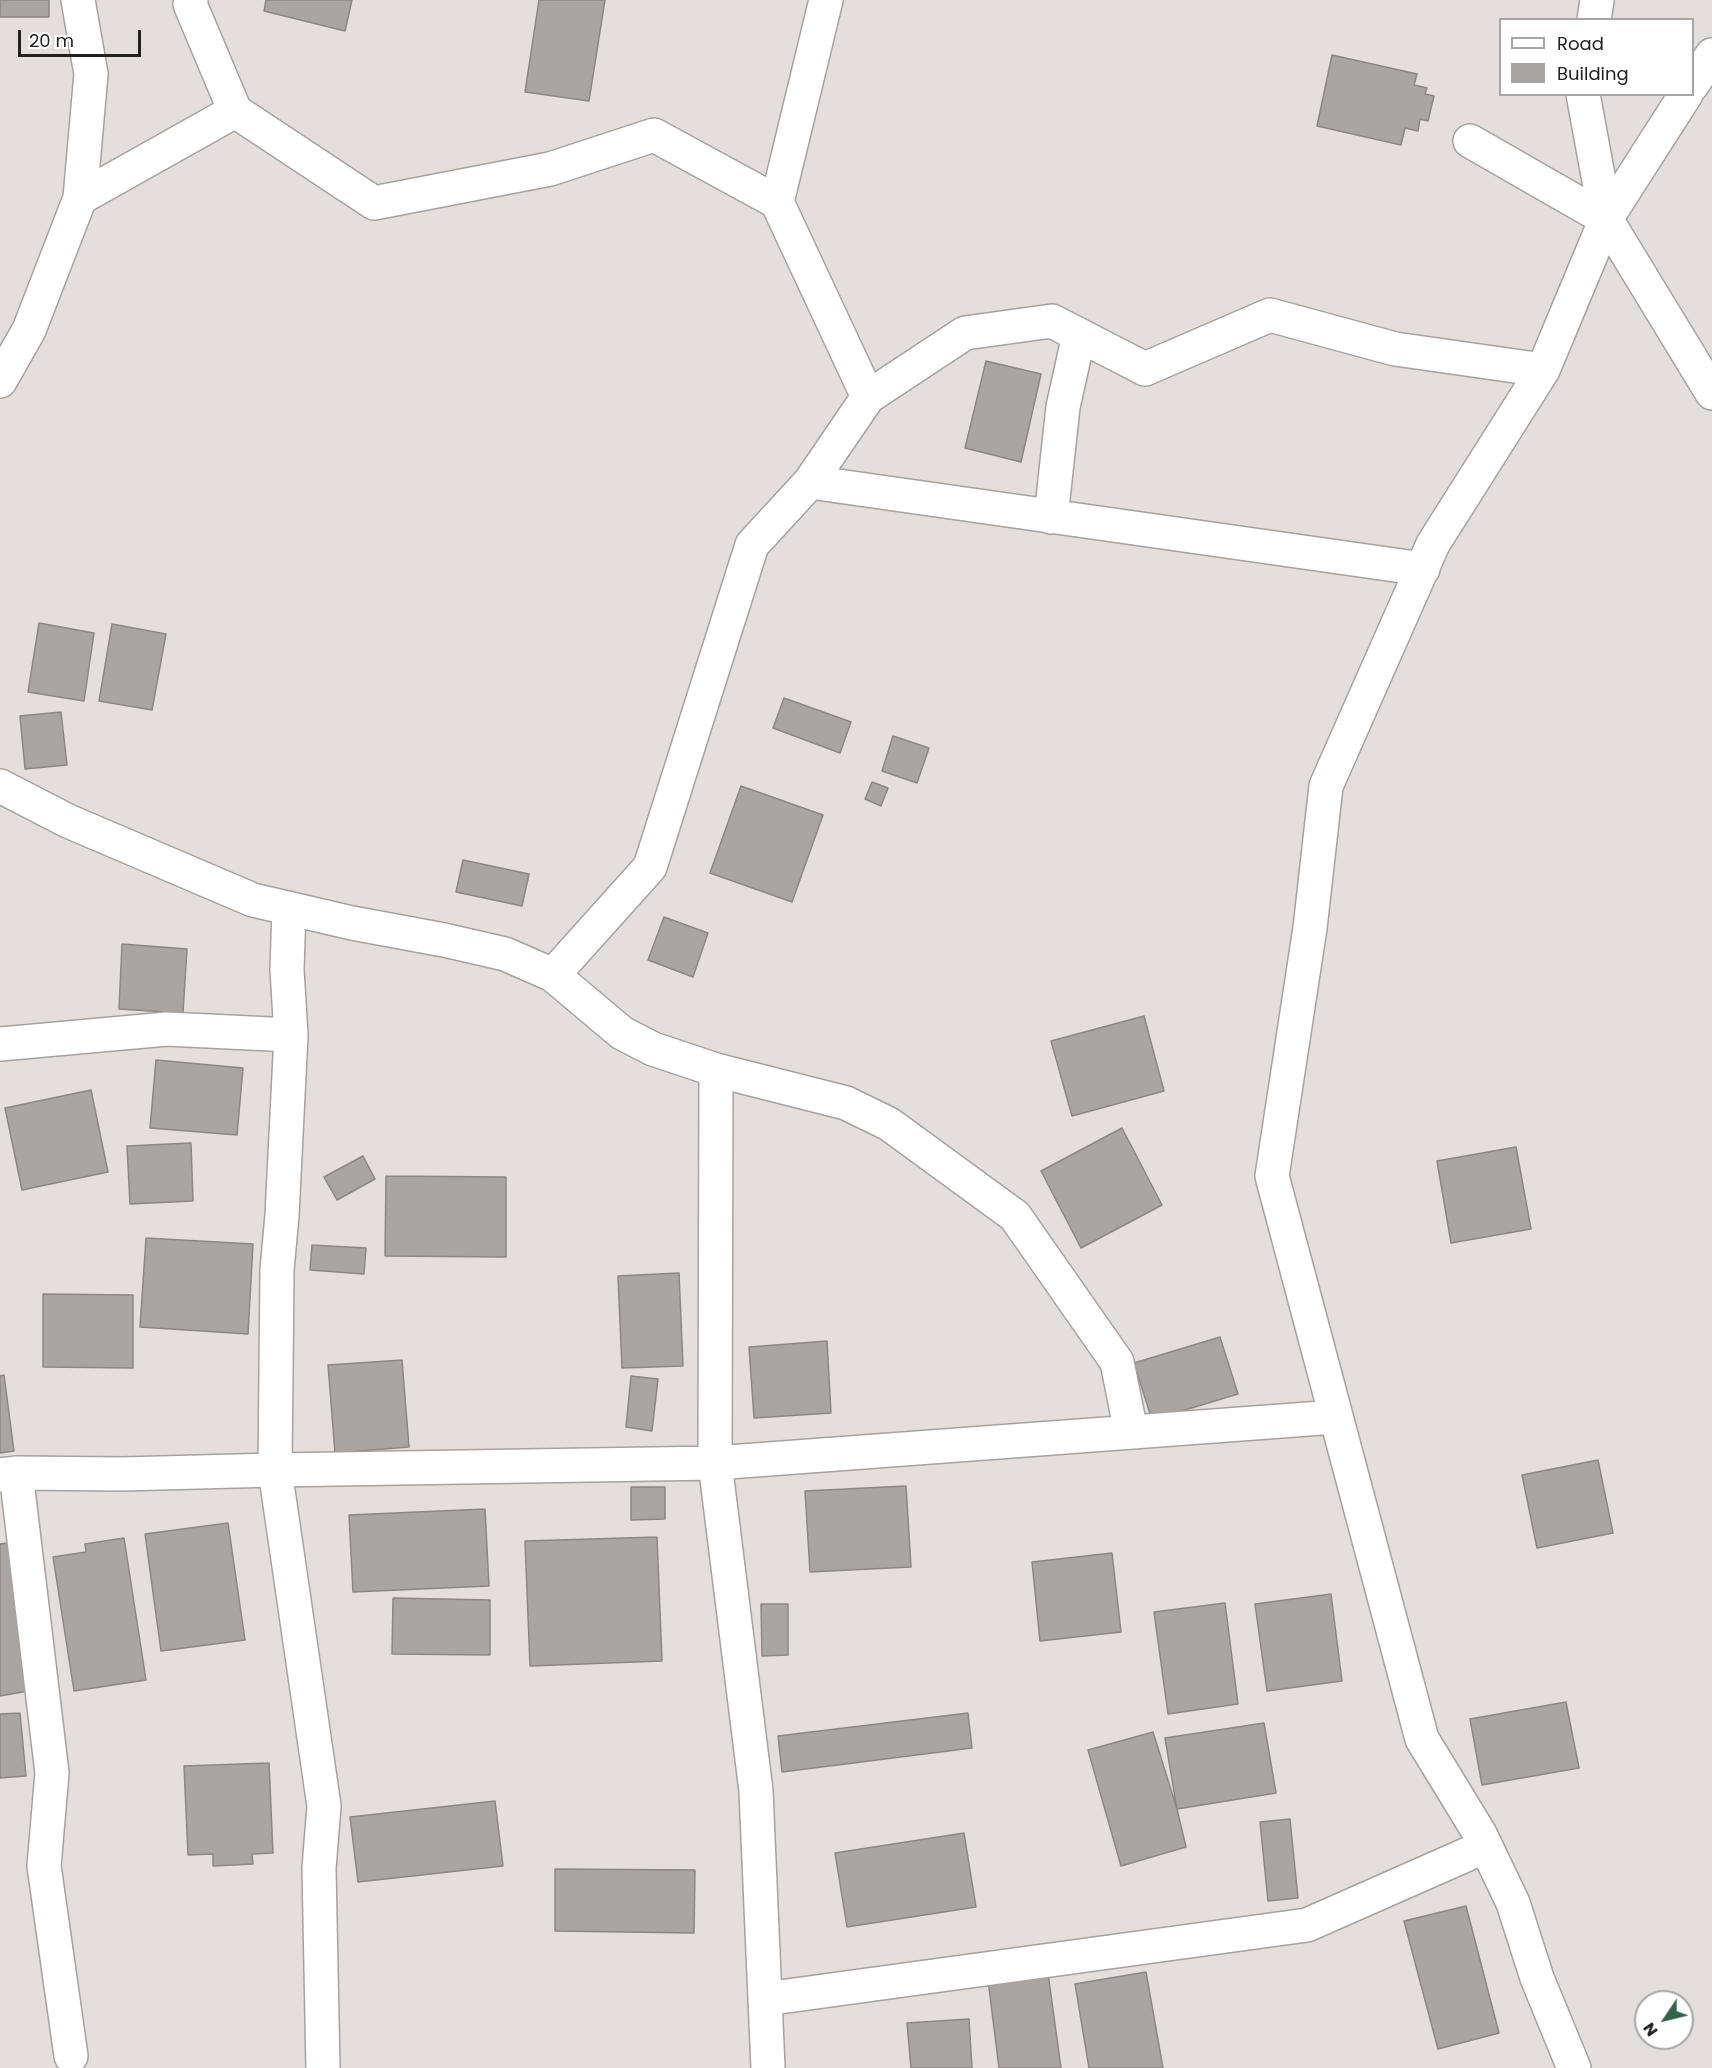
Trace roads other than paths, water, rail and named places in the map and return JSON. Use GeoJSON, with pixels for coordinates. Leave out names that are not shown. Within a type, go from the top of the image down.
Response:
{"type":"FeatureCollection","features":[{"type":"Feature","properties":{"kind":"street"},"geometry":{"type":"LineString","coordinates":[[0,381],[29,330],[80,198],[92,74],[78,0]]}},
{"type":"Feature","properties":{"kind":"street"},"geometry":{"type":"LineString","coordinates":[[191,0],[190,4],[236,111],[374,203],[550,169],[654,135],[777,202],[868,398]]}},
{"type":"Feature","properties":{"kind":"street"},"geometry":{"type":"LineString","coordinates":[[777,202],[826,0]]}},
{"type":"Feature","properties":{"kind":"street"},"geometry":{"type":"LineString","coordinates":[[1594,18],[1597,0]]}},
{"type":"Feature","properties":{"kind":"street"},"geometry":{"type":"LineString","coordinates":[[1694,82],[1712,55]]}},
{"type":"Feature","properties":{"kind":"street"},"geometry":{"type":"LineString","coordinates":[[1583,96],[1606,219],[1712,393]]}},
{"type":"Feature","properties":{"kind":"street"},"geometry":{"type":"LineString","coordinates":[[1574,2068],[1537,1978],[1512,1903],[1486,1846],[1422,1739],[1272,1176],[1310,928],[1326,786],[1433,544],[1543,370],[1606,219],[1685,96]]}},
{"type":"Feature","properties":{"kind":"street"},"geometry":{"type":"LineString","coordinates":[[80,198],[236,111]]}},
{"type":"Feature","properties":{"kind":"street"},"geometry":{"type":"LineString","coordinates":[[1470,141],[1606,219]]}},
{"type":"Feature","properties":{"kind":"street"},"geometry":{"type":"LineString","coordinates":[[553,975],[650,867],[752,545],[810,482],[868,398],[965,333],[1052,321],[1145,369],[1270,315],[1395,349],[1543,370]]}},
{"type":"Feature","properties":{"kind":"street"},"geometry":{"type":"LineString","coordinates":[[1051,516],[1063,406],[1079,335]]}},
{"type":"Feature","properties":{"kind":"street"},"geometry":{"type":"LineString","coordinates":[[810,482],[1422,569]]}},
{"type":"Feature","properties":{"kind":"street"},"geometry":{"type":"LineString","coordinates":[[0,786],[68,821],[252,900],[505,954],[553,975],[622,1033],[653,1049],[716,1070],[846,1103],[889,1124],[1015,1216],[1117,1362],[1131,1432]]}},
{"type":"Feature","properties":{"kind":"street"},"geometry":{"type":"LineString","coordinates":[[289,908],[287,970],[291,1035],[277,1270],[275,1470],[324,1806],[319,1868],[323,2068]]}},
{"type":"Feature","properties":{"kind":"street"},"geometry":{"type":"LineString","coordinates":[[0,1044],[167,1029],[291,1035]]}},
{"type":"Feature","properties":{"kind":"street"},"geometry":{"type":"LineString","coordinates":[[716,1070],[715,1463],[756,1791],[768,2068]]}},
{"type":"Feature","properties":{"kind":"street"},"geometry":{"type":"LineString","coordinates":[[71,2056],[44,1866],[52,1773],[8,1474],[715,1463],[1335,1417]]}},
{"type":"Feature","properties":{"kind":"street"},"geometry":{"type":"LineString","coordinates":[[765,1999],[1307,1925],[1486,1846]]}}]}
